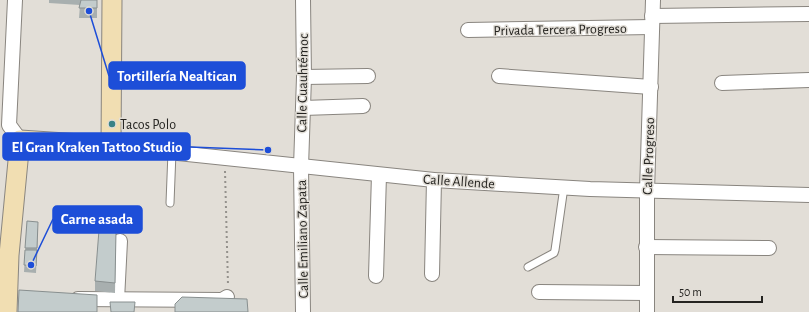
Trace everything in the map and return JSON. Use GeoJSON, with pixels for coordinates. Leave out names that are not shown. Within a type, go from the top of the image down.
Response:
{"type":"FeatureCollection","features":[{"type":"Feature","properties":{"kind":"street"},"geometry":{"type":"LineString","coordinates":[[12,302],[5,254],[20,140],[9,125],[15,0]]}},
{"type":"Feature","properties":{"kind":"street"},"geometry":{"type":"LineString","coordinates":[[20,140],[111,146],[112,0]]}},
{"type":"Feature","properties":{"kind":"street","name":"Calle Cuauhtémoc"},"geometry":{"type":"LineString","coordinates":[[301,167],[304,77],[303,0]]}},
{"type":"Feature","properties":{"kind":"street","name":"Calle Progreso"},"geometry":{"type":"LineString","coordinates":[[647,312],[647,191],[653,0]]}},
{"type":"Feature","properties":{"kind":"street","name":"Privada Tercera Progreso"},"geometry":{"type":"LineString","coordinates":[[468,30],[809,14]]}},
{"type":"Feature","properties":{"kind":"street"},"geometry":{"type":"LineString","coordinates":[[304,77],[368,76]]}},
{"type":"Feature","properties":{"kind":"street"},"geometry":{"type":"LineString","coordinates":[[499,76],[651,87]]}},
{"type":"Feature","properties":{"kind":"street"},"geometry":{"type":"LineString","coordinates":[[722,82],[809,80]]}},
{"type":"Feature","properties":{"kind":"street"},"geometry":{"type":"LineString","coordinates":[[302,108],[362,106]]}},
{"type":"Feature","properties":{"kind":"street","name":"Calle Allende"},"geometry":{"type":"LineString","coordinates":[[111,146],[434,180],[647,191],[809,195]]}},
{"type":"Feature","properties":{"kind":"street","name":"Calle Emiliano Zapata"},"geometry":{"type":"LineString","coordinates":[[301,167],[303,312]]}},
{"type":"Feature","properties":{"kind":"street"},"geometry":{"type":"LineString","coordinates":[[376,276],[379,175]]}},
{"type":"Feature","properties":{"kind":"street"},"geometry":{"type":"LineString","coordinates":[[432,274],[434,180]]}},
{"type":"Feature","properties":{"kind":"street"},"geometry":{"type":"LineString","coordinates":[[117,300],[120,241]]}},
{"type":"Feature","properties":{"kind":"street"},"geometry":{"type":"LineString","coordinates":[[646,246],[769,248]]}},
{"type":"Feature","properties":{"kind":"street"},"geometry":{"type":"LineString","coordinates":[[539,292],[646,293]]}},
{"type":"Feature","properties":{"kind":"street"},"geometry":{"type":"LineString","coordinates":[[62,298],[117,300],[222,300],[226,297]]}},
{"type":"Feature","properties":{"kind":"lane"},"geometry":{"type":"LineString","coordinates":[[170,204],[172,152]]}},
{"type":"Feature","properties":{"kind":"lane"},"geometry":{"type":"LineString","coordinates":[[528,267],[554,253],[564,187]]}},
{"type":"Feature","properties":{"kind":"path"},"geometry":{"type":"LineString","coordinates":[[225,158],[228,293],[226,297]]}},
{"type":"Feature","properties":{"kind":"building"},"geometry":{"type":"Polygon","coordinates":[[[81,0],[97,0],[97,8],[79,8],[81,0]]]}},
{"type":"Feature","properties":{"kind":"building"},"geometry":{"type":"Polygon","coordinates":[[[27,221],[38,222],[37,248],[25,248],[27,221]]]}},
{"type":"Feature","properties":{"kind":"building"},"geometry":{"type":"Polygon","coordinates":[[[99,230],[116,232],[115,283],[95,281],[99,230]]]}},
{"type":"Feature","properties":{"kind":"building"},"geometry":{"type":"Polygon","coordinates":[[[25,250],[37,250],[36,266],[24,265],[25,250]]]}},
{"type":"Feature","properties":{"kind":"building"},"geometry":{"type":"Polygon","coordinates":[[[19,290],[97,295],[97,312],[18,312],[19,290]]]}},
{"type":"Feature","properties":{"kind":"building"},"geometry":{"type":"Polygon","coordinates":[[[182,297],[247,299],[248,312],[175,312],[175,304],[182,297]]]}},
{"type":"Feature","properties":{"kind":"building"},"geometry":{"type":"Polygon","coordinates":[[[110,302],[135,302],[134,312],[111,312],[110,302]]]}},
{"type":"Feature","properties":{"kind":"place","name":"Tortillería Nealtican"},"geometry":{"type":"Point","coordinates":[89,11]}},
{"type":"Feature","properties":{"kind":"place","name":"Tacos Polo"},"geometry":{"type":"Point","coordinates":[112,124]}},
{"type":"Feature","properties":{"kind":"place","name":"El Gran Kraken Tattoo Studio"},"geometry":{"type":"Point","coordinates":[268,150]}},
{"type":"Feature","properties":{"kind":"place","name":"Carne asada"},"geometry":{"type":"Point","coordinates":[31,265]}}]}
